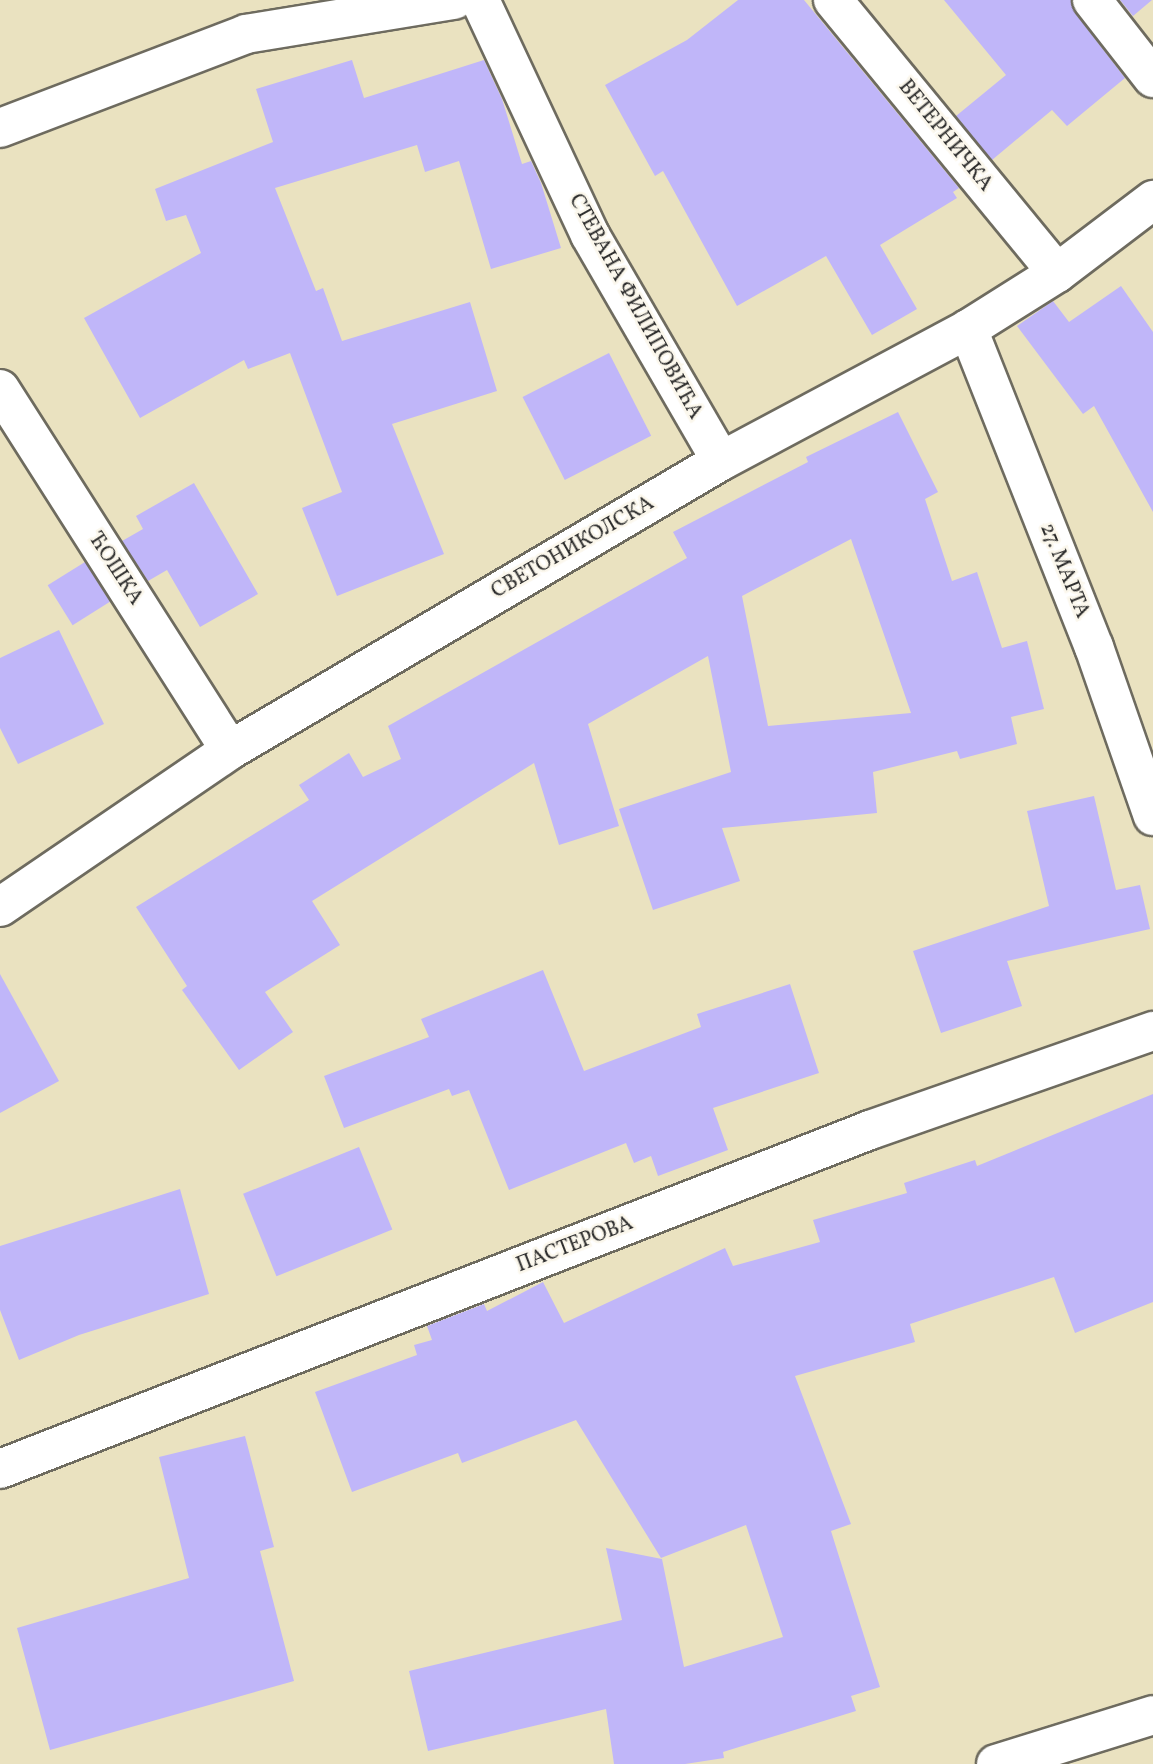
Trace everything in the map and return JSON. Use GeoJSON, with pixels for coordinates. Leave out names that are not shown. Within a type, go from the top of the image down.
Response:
{"type":"FeatureCollection","features":[{"type":"Feature","properties":{"kind":"street"},"geometry":{"type":"LineString","coordinates":[[0,128],[246,34],[454,0]]}},
{"type":"Feature","properties":{"kind":"street","name":"СТЕВАНА ФИЛИПОВИЋА"},"geometry":{"type":"LineString","coordinates":[[480,0],[590,235],[721,461]]}},
{"type":"Feature","properties":{"kind":"street","name":"ВЕТЕРНИЧКА"},"geometry":{"type":"LineString","coordinates":[[833,0],[1057,273]]}},
{"type":"Feature","properties":{"kind":"street"},"geometry":{"type":"LineString","coordinates":[[1092,0],[1153,78]]}},
{"type":"Feature","properties":{"kind":"street","name":"СВЕТОНИКОЛСКА"},"geometry":{"type":"LineString","coordinates":[[0,907],[230,750],[721,461],[968,328],[1057,273],[1153,200]]}},
{"type":"Feature","properties":{"kind":"street","name":"27. МАРТА"},"geometry":{"type":"LineString","coordinates":[[968,328],[1094,647],[1153,816]]}},
{"type":"Feature","properties":{"kind":"street","name":"ЋОШКА"},"geometry":{"type":"LineString","coordinates":[[0,389],[230,750]]}},
{"type":"Feature","properties":{"kind":"street","name":"ПАСТЕРОВА"},"geometry":{"type":"LineString","coordinates":[[0,1469],[870,1130],[1153,1031]]}},
{"type":"Feature","properties":{"kind":"street"},"geometry":{"type":"LineString","coordinates":[[996,1764],[1153,1715]]}},
{"type":"Feature","properties":{"kind":"building"},"geometry":{"type":"Polygon","coordinates":[[[738,0],[804,0],[959,188],[953,192],[957,198],[880,245],[917,309],[872,335],[826,256],[737,306],[663,171],[655,176],[605,85],[687,40],[738,0]]]}},
{"type":"Feature","properties":{"kind":"building"},"geometry":{"type":"Polygon","coordinates":[[[944,0],[1071,0],[1075,13],[1125,78],[1067,126],[1052,110],[992,160],[956,116],[1006,75],[944,0]]]}},
{"type":"Feature","properties":{"kind":"building"},"geometry":{"type":"Polygon","coordinates":[[[1120,0],[1152,0],[1133,16],[1120,0]]]}},
{"type":"Feature","properties":{"kind":"building"},"geometry":{"type":"Polygon","coordinates":[[[352,60],[364,98],[484,60],[502,99],[522,164],[531,161],[541,183],[561,248],[491,269],[459,161],[425,172],[417,145],[275,188],[316,291],[323,288],[342,341],[470,302],[497,391],[392,424],[444,554],[337,596],[302,508],[342,492],[290,353],[248,369],[244,360],[140,418],[84,318],[201,253],[186,215],[166,221],[155,189],[273,142],[256,89],[352,60]]]}},
{"type":"Feature","properties":{"kind":"building"},"geometry":{"type":"Polygon","coordinates":[[[1121,286],[1153,332],[1153,512],[1094,406],[1083,414],[1017,326],[1053,301],[1069,322],[1121,286]]]}},
{"type":"Feature","properties":{"kind":"building"},"geometry":{"type":"Polygon","coordinates":[[[609,353],[651,436],[565,480],[523,397],[609,353]]]}},
{"type":"Feature","properties":{"kind":"building"},"geometry":{"type":"Polygon","coordinates":[[[898,412],[938,492],[925,499],[952,581],[977,572],[1002,648],[1027,641],[1044,709],[1011,717],[1017,744],[960,759],[957,751],[873,772],[877,813],[722,828],[740,881],[653,910],[619,809],[731,772],[708,656],[588,724],[619,826],[559,845],[534,763],[312,901],[340,945],[265,992],[293,1032],[239,1070],[182,990],[187,986],[136,907],[309,800],[299,785],[349,753],[363,777],[401,759],[388,726],[687,558],[673,532],[808,462],[806,457],[898,412]],[[851,539],[742,596],[768,726],[911,713],[851,539]]]}},
{"type":"Feature","properties":{"kind":"building"},"geometry":{"type":"Polygon","coordinates":[[[194,483],[258,594],[200,627],[167,570],[148,581],[122,541],[143,529],[136,516],[194,483]]]}},
{"type":"Feature","properties":{"kind":"building"},"geometry":{"type":"Polygon","coordinates":[[[85,562],[110,602],[73,625],[48,585],[85,562]]]}},
{"type":"Feature","properties":{"kind":"building"},"geometry":{"type":"Polygon","coordinates":[[[59,630],[104,724],[18,764],[0,728],[0,658],[59,630]]]}},
{"type":"Feature","properties":{"kind":"building"},"geometry":{"type":"Polygon","coordinates":[[[1094,796],[1116,890],[1140,885],[1150,929],[1007,961],[1022,1006],[941,1033],[913,951],[1049,906],[1027,811],[1094,796]]]}},
{"type":"Feature","properties":{"kind":"building"},"geometry":{"type":"Polygon","coordinates":[[[543,970],[584,1071],[701,1027],[697,1014],[790,984],[819,1073],[713,1108],[728,1150],[658,1176],[651,1156],[634,1163],[626,1143],[509,1190],[469,1090],[452,1096],[449,1089],[344,1128],[324,1076],[429,1037],[421,1019],[543,970]]]}},
{"type":"Feature","properties":{"kind":"building"},"geometry":{"type":"Polygon","coordinates":[[[0,974],[59,1081],[0,1113],[0,974]]]}},
{"type":"Feature","properties":{"kind":"building"},"geometry":{"type":"Polygon","coordinates":[[[1153,1094],[1153,1302],[1075,1333],[1054,1277],[910,1324],[915,1342],[795,1376],[851,1524],[831,1531],[880,1687],[851,1696],[856,1711],[723,1752],[724,1758],[685,1764],[614,1764],[606,1709],[428,1751],[409,1671],[622,1620],[606,1548],[662,1559],[684,1667],[783,1637],[746,1525],[661,1558],[576,1420],[462,1463],[458,1453],[352,1492],[315,1392],[417,1355],[414,1345],[432,1340],[427,1326],[484,1304],[487,1311],[543,1282],[564,1323],[725,1248],[733,1266],[820,1242],[813,1220],[907,1193],[904,1183],[975,1160],[977,1166],[1153,1094]]]}},
{"type":"Feature","properties":{"kind":"building"},"geometry":{"type":"Polygon","coordinates":[[[359,1147],[392,1230],[276,1276],[243,1194],[359,1147]]]}},
{"type":"Feature","properties":{"kind":"building"},"geometry":{"type":"Polygon","coordinates":[[[180,1189],[209,1294],[79,1335],[19,1360],[0,1310],[0,1246],[180,1189]]]}},
{"type":"Feature","properties":{"kind":"building"},"geometry":{"type":"Polygon","coordinates":[[[245,1436],[274,1547],[260,1551],[294,1681],[50,1750],[17,1628],[189,1578],[159,1457],[245,1436]]]}}]}
